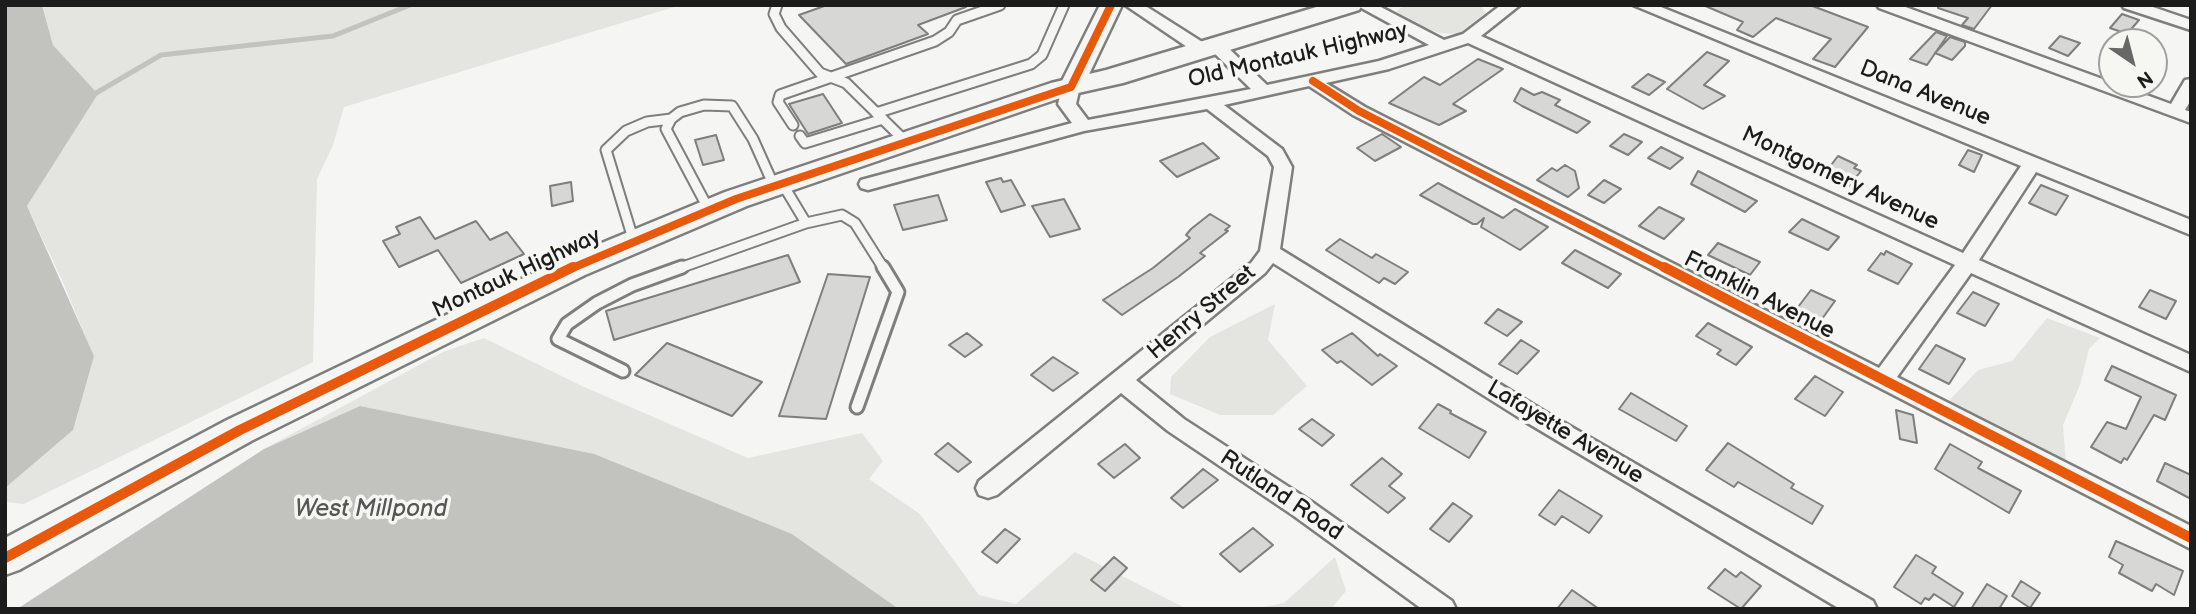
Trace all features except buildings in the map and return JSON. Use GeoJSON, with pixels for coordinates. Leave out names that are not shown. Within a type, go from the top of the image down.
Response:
{"type":"FeatureCollection","features":[{"type":"Feature","properties":{"kind":"main road"},"geometry":{"type":"LineString","coordinates":[[1071,87],[1111,5]]}},
{"type":"Feature","properties":{"kind":"main road","name":"Montauk Highway"},"geometry":{"type":"LineString","coordinates":[[5,558],[342,378],[574,267],[709,210],[778,185],[888,125],[1113,78],[1350,5]]}},
{"type":"Feature","properties":{"kind":"street"},"geometry":{"type":"LineString","coordinates":[[1133,5],[1209,47],[1263,91]]}},
{"type":"Feature","properties":{"kind":"street"},"geometry":{"type":"LineString","coordinates":[[1364,5],[1444,46]]}},
{"type":"Feature","properties":{"kind":"street","name":"Old Montauk Highway"},"geometry":{"type":"LineString","coordinates":[[868,184],[1083,127],[1210,103],[1383,65],[1469,37],[1512,5]]}},
{"type":"Feature","properties":{"kind":"street","name":"Dana Avenue"},"geometry":{"type":"LineString","coordinates":[[1641,5],[2191,228]]}},
{"type":"Feature","properties":{"kind":"street"},"geometry":{"type":"LineString","coordinates":[[1885,5],[2183,115],[2191,84]]}},
{"type":"Feature","properties":{"kind":"street"},"geometry":{"type":"LineString","coordinates":[[2130,5],[2191,25]]}},
{"type":"Feature","properties":{"kind":"street","name":"Montgomery Avenue"},"geometry":{"type":"LineString","coordinates":[[1469,37],[2191,364]]}},
{"type":"Feature","properties":{"kind":"street","name":"Franklin Avenue"},"geometry":{"type":"LineString","coordinates":[[1313,81],[1359,111],[2191,538]]}},
{"type":"Feature","properties":{"kind":"street"},"geometry":{"type":"LineString","coordinates":[[1071,87],[1067,104],[1083,127]]}},
{"type":"Feature","properties":{"kind":"street","name":"Henry Street"},"geometry":{"type":"LineString","coordinates":[[988,488],[1258,268],[1270,252],[1283,167],[1276,153],[1210,103]]}},
{"type":"Feature","properties":{"kind":"street"},"geometry":{"type":"LineString","coordinates":[[1882,381],[2033,163]]}},
{"type":"Feature","properties":{"kind":"street","name":"Lafayette Avenue"},"geometry":{"type":"LineString","coordinates":[[1270,252],[1534,416],[1864,609]]}},
{"type":"Feature","properties":{"kind":"street","name":"Rutland Road"},"geometry":{"type":"LineString","coordinates":[[1122,381],[1176,425],[1443,609]]}},
{"type":"Feature","properties":{"kind":"lane"},"geometry":{"type":"LineString","coordinates":[[777,5],[774,14],[781,28],[820,73],[846,83],[888,125]]}},
{"type":"Feature","properties":{"kind":"lane"},"geometry":{"type":"LineString","coordinates":[[793,125],[778,102],[780,95],[935,41],[949,32],[957,20],[1000,5]]}},
{"type":"Feature","properties":{"kind":"lane"},"geometry":{"type":"LineString","coordinates":[[800,136],[805,143],[888,125],[1031,64],[1042,55],[1064,5]]}},
{"type":"Feature","properties":{"kind":"lane"},"geometry":{"type":"LineString","coordinates":[[709,210],[666,129],[671,119],[680,112],[704,105],[732,106],[778,185],[806,223]]}},
{"type":"Feature","properties":{"kind":"lane"},"geometry":{"type":"LineString","coordinates":[[634,242],[606,150],[626,131],[647,122],[671,119]]}},
{"type":"Feature","properties":{"kind":"lane"},"geometry":{"type":"LineString","coordinates":[[623,371],[558,339],[567,324],[597,303],[632,285],[806,223],[842,215],[855,223],[898,292],[857,407]]}},
{"type":"Feature","properties":{"kind":"shaded area"},"geometry":{"type":"Polygon","coordinates":[[[42,5],[681,5],[344,107],[333,145],[317,179],[313,362],[24,504],[5,502],[5,488],[94,357],[27,206],[98,94],[53,45],[42,5]]]}},
{"type":"Feature","properties":{"kind":"shaded area"},"geometry":{"type":"Polygon","coordinates":[[[1405,5],[1480,5],[1486,13],[1458,34],[1439,33],[1407,21],[1396,11],[1405,5]]]}},
{"type":"Feature","properties":{"kind":"shaded area"},"geometry":{"type":"Polygon","coordinates":[[[1275,304],[1268,340],[1307,386],[1273,415],[1220,415],[1170,394],[1171,377],[1210,337],[1275,304]]]}},
{"type":"Feature","properties":{"kind":"shaded area"},"geometry":{"type":"Polygon","coordinates":[[[2047,318],[2100,338],[2089,349],[2080,385],[2063,425],[2066,465],[1945,405],[1978,370],[2012,361],[2047,318]]]}},
{"type":"Feature","properties":{"kind":"shaded area"},"geometry":{"type":"Polygon","coordinates":[[[484,338],[582,386],[748,458],[862,433],[883,461],[869,479],[920,514],[979,595],[1016,604],[1075,552],[1187,609],[899,609],[792,534],[409,417],[360,406],[264,449],[445,351],[484,338]]]}},
{"type":"Feature","properties":{"kind":"shaded area"},"geometry":{"type":"Polygon","coordinates":[[[1335,557],[1346,591],[1331,609],[1252,609],[1284,603],[1335,557]]]}},
{"type":"Feature","properties":{"kind":"water"},"geometry":{"type":"Polygon","coordinates":[[[5,5],[42,5],[53,45],[98,94],[27,206],[94,356],[73,430],[5,488],[5,5]]]}},
{"type":"Feature","properties":{"kind":"water","name":"West Millpond"},"geometry":{"type":"Polygon","coordinates":[[[360,406],[594,454],[792,534],[899,609],[17,609],[264,449],[360,406]]]}},
{"type":"Feature","properties":{"kind":"waterway"},"geometry":{"type":"LineString","coordinates":[[91,96],[161,55],[333,36],[410,5]]}},
{"type":"Feature","properties":{"kind":"cycle path"},"geometry":{"type":"LineString","coordinates":[[5,558],[240,430],[574,267],[736,199],[1071,87],[1111,5]]}},
{"type":"Feature","properties":{"kind":"cycle path"},"geometry":{"type":"LineString","coordinates":[[1313,81],[1359,111],[2191,538]]}}]}
